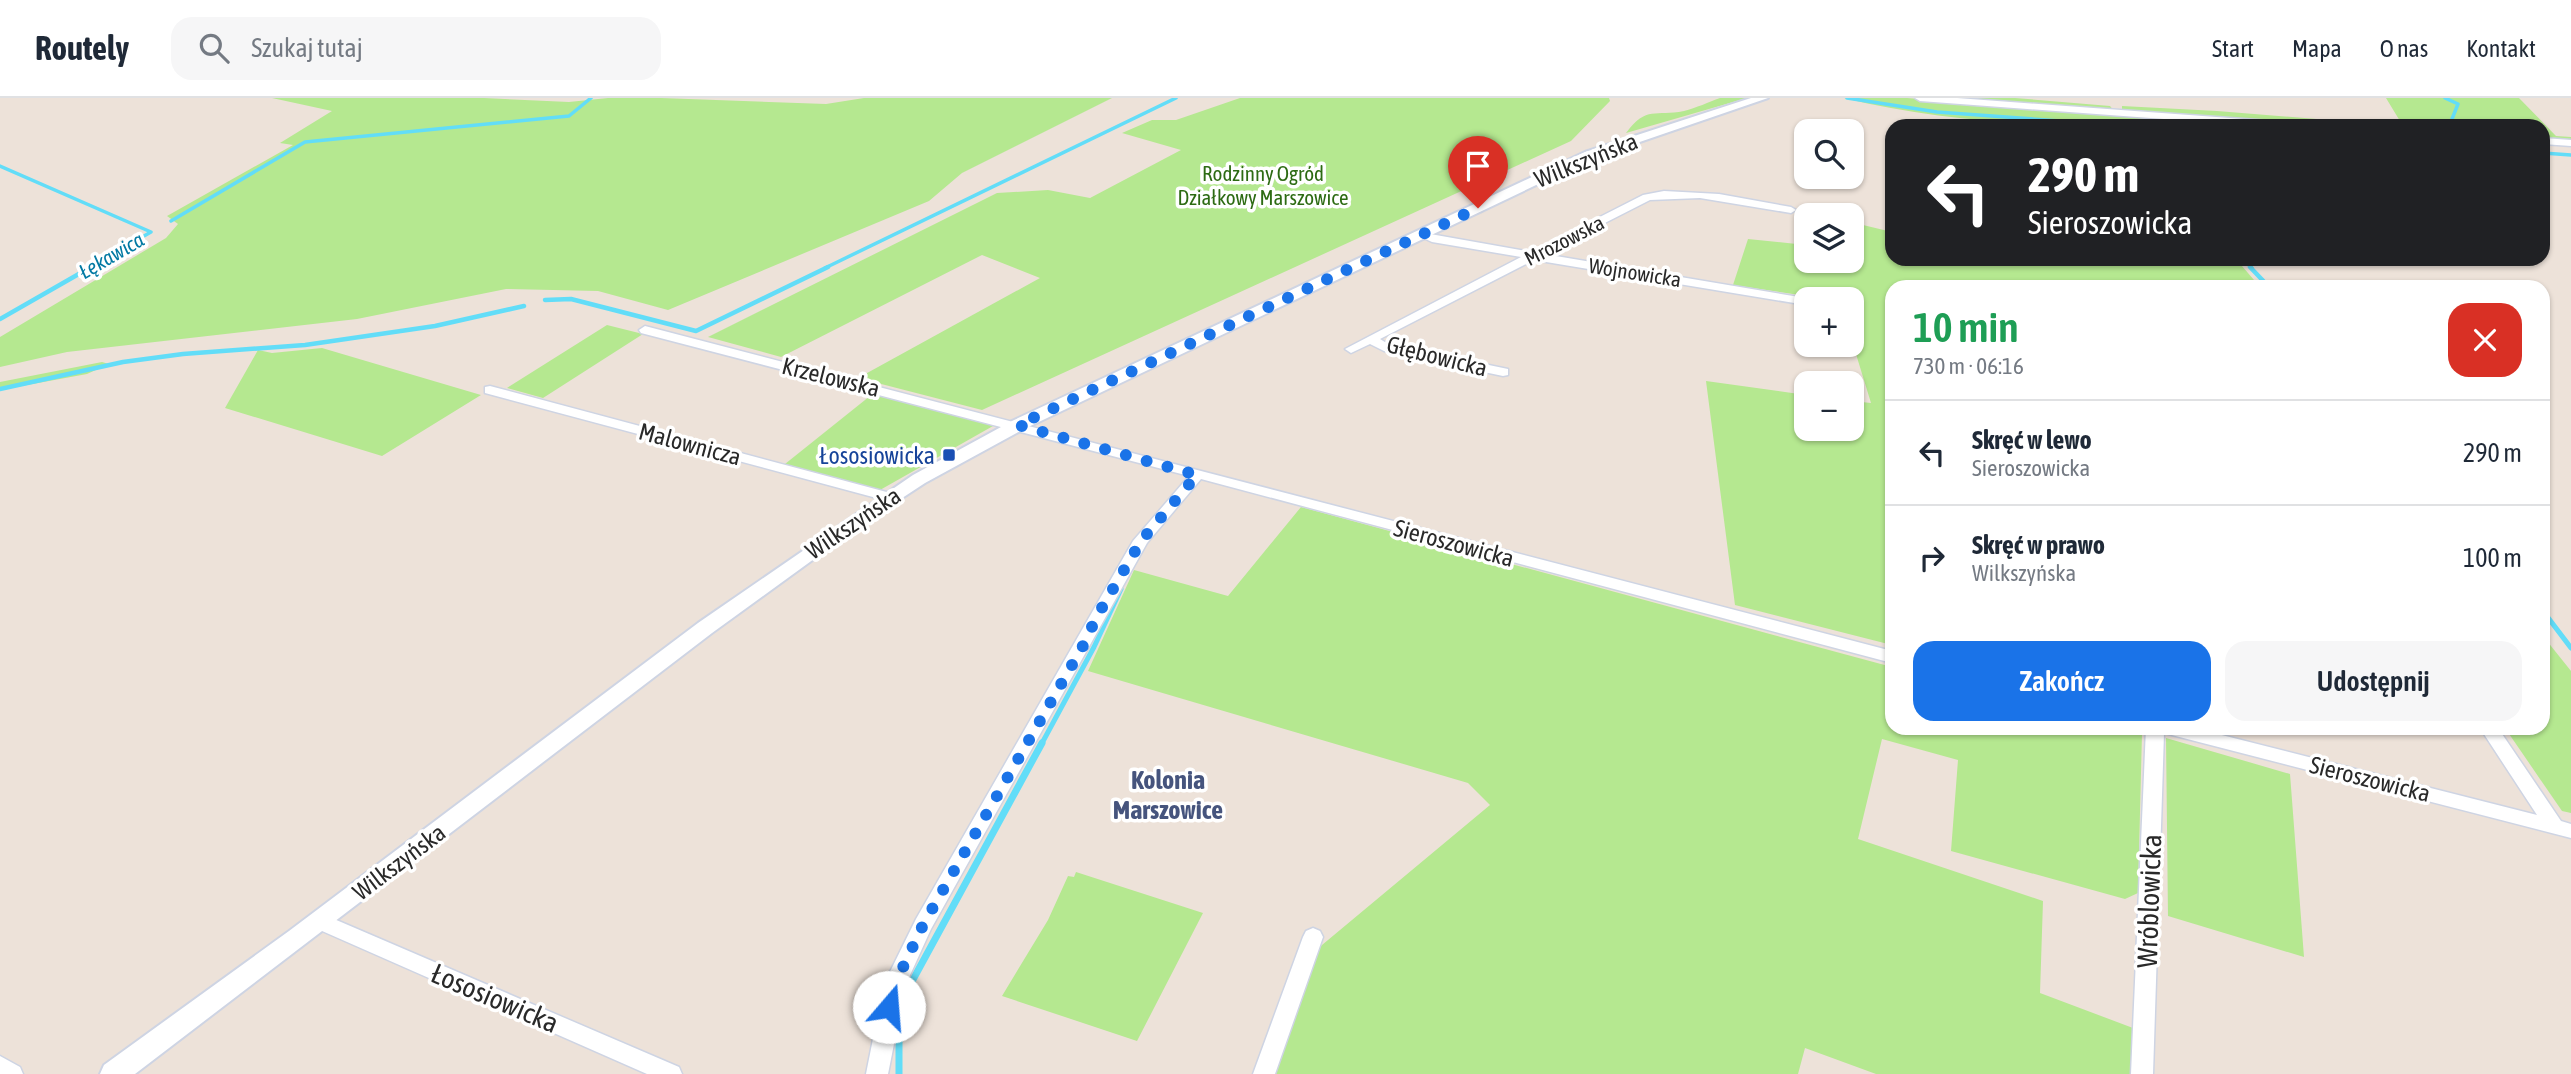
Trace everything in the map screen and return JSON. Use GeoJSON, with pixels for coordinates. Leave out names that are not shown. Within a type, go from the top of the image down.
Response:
{"type":"FeatureCollection","features":[{"type":"Feature","properties":{"kind":"street","name":"Wilkszyńska"},"geometry":{"type":"LineString","coordinates":[[114,1074],[320,922],[723,615],[889,498],[951,460],[1018,425],[1589,156],[1762,98]]}},
{"type":"Feature","properties":{"kind":"street"},"geometry":{"type":"LineString","coordinates":[[1920,98],[2203,119]]}},
{"type":"Feature","properties":{"kind":"street"},"geometry":{"type":"LineString","coordinates":[[2550,142],[2571,143]]}},
{"type":"Feature","properties":{"kind":"street","name":"Mrozowska"},"geometry":{"type":"LineString","coordinates":[[1351,349],[1655,195],[1691,195],[1791,210]]}},
{"type":"Feature","properties":{"kind":"street","name":"Wojnowicka"},"geometry":{"type":"LineString","coordinates":[[1423,234],[1436,240],[1794,299]]}},
{"type":"Feature","properties":{"kind":"street","name":"Krzelowska"},"geometry":{"type":"LineString","coordinates":[[645,330],[1018,425]]}},
{"type":"Feature","properties":{"kind":"street","name":"Głębowicka"},"geometry":{"type":"LineString","coordinates":[[1371,339],[1384,347],[1503,372]]}},
{"type":"Feature","properties":{"kind":"street","name":"Malownicza"},"geometry":{"type":"LineString","coordinates":[[490,390],[876,492],[889,498]]}},
{"type":"Feature","properties":{"kind":"street","name":"Sieroszowicka"},"geometry":{"type":"LineString","coordinates":[[1018,425],[1197,475],[1885,655]]}},
{"type":"Feature","properties":{"kind":"street"},"geometry":{"type":"LineString","coordinates":[[877,1074],[895,984],[923,925],[1141,541],[1197,475]]}},
{"type":"Feature","properties":{"kind":"street","name":"Wróblowicka"},"geometry":{"type":"LineString","coordinates":[[2143,1074],[2155,735]]}},
{"type":"Feature","properties":{"kind":"street","name":"Sieroszowicka"},"geometry":{"type":"LineString","coordinates":[[2196,735],[2562,829]]}},
{"type":"Feature","properties":{"kind":"street"},"geometry":{"type":"LineString","coordinates":[[2494,735],[2562,829]]}},
{"type":"Feature","properties":{"kind":"street","name":"Łososiowicka"},"geometry":{"type":"LineString","coordinates":[[320,922],[671,1074]]}},
{"type":"Feature","properties":{"kind":"street"},"geometry":{"type":"LineString","coordinates":[[1264,1074],[1313,937]]}},
{"type":"Feature","properties":{"kind":"street"},"geometry":{"type":"LineString","coordinates":[[0,1066],[12,1074]]}},
{"type":"Feature","properties":{"kind":"green space"},"geometry":{"type":"Polygon","coordinates":[[[272,98],[484,98],[569,102],[608,98],[661,98],[826,104],[864,98],[1112,98],[962,173],[929,201],[668,310],[598,291],[506,289],[357,319],[67,352],[0,367],[0,337],[166,238],[178,224],[167,216],[293,145],[280,143],[332,111],[272,98]]]}},
{"type":"Feature","properties":{"kind":"green space","name":"Rodzinny Ogród Działkowy Marszowice"},"geometry":{"type":"Polygon","coordinates":[[[1240,98],[1609,98],[1610,101],[1571,141],[982,410],[858,378],[1040,278],[982,255],[781,357],[708,337],[997,193],[1048,190],[1090,198],[1181,150],[1122,133],[1152,120],[1176,120],[1240,98]]]}},
{"type":"Feature","properties":{"kind":"green space"},"geometry":{"type":"Polygon","coordinates":[[[1720,98],[1747,98],[1626,133],[1646,115],[1684,111],[1720,98]]]}},
{"type":"Feature","properties":{"kind":"green space"},"geometry":{"type":"Polygon","coordinates":[[[1844,98],[1907,98],[2176,119],[1969,119],[1896,109],[1844,98]]]}},
{"type":"Feature","properties":{"kind":"green space"},"geometry":{"type":"Polygon","coordinates":[[[1943,98],[2015,98],[2110,106],[2114,111],[1943,98]]]}},
{"type":"Feature","properties":{"kind":"green space"},"geometry":{"type":"Polygon","coordinates":[[[2386,98],[2519,98],[2539,119],[2399,119],[2386,98]]]}},
{"type":"Feature","properties":{"kind":"green space"},"geometry":{"type":"Polygon","coordinates":[[[2122,106],[2316,119],[2230,119],[2122,112],[2122,106]]]}},
{"type":"Feature","properties":{"kind":"green space"},"geometry":{"type":"Polygon","coordinates":[[[2550,130],[2556,136],[2571,137],[2571,141],[2550,140],[2550,130]]]}},
{"type":"Feature","properties":{"kind":"green space"},"geometry":{"type":"Polygon","coordinates":[[[1864,225],[1885,230],[1885,266],[2242,266],[2254,280],[1885,280],[1885,643],[1735,605],[1706,381],[1794,393],[1794,441],[1864,441],[1864,402],[1871,403],[1864,371],[1861,371],[1857,357],[1864,357],[1864,287],[1794,287],[1794,294],[1733,285],[1748,239],[1794,244],[1794,273],[1864,273],[1864,225]]]}},
{"type":"Feature","properties":{"kind":"green space"},"geometry":{"type":"Polygon","coordinates":[[[607,325],[643,334],[543,398],[507,388],[607,325]]]}},
{"type":"Feature","properties":{"kind":"green space"},"geometry":{"type":"Polygon","coordinates":[[[322,348],[481,395],[382,456],[225,408],[258,350],[272,353],[322,348]]]}},
{"type":"Feature","properties":{"kind":"green space"},"geometry":{"type":"Polygon","coordinates":[[[102,362],[109,364],[87,374],[0,390],[0,382],[102,362]]]}},
{"type":"Feature","properties":{"kind":"green space"},"geometry":{"type":"Polygon","coordinates":[[[875,392],[991,423],[993,426],[880,490],[785,464],[875,392]]]}},
{"type":"Feature","properties":{"kind":"green space"},"geometry":{"type":"Polygon","coordinates":[[[1301,507],[1885,665],[1885,735],[2142,735],[2138,893],[2125,899],[1951,851],[1958,760],[1882,739],[1858,839],[2043,901],[2040,993],[2133,1028],[2131,1074],[1876,1074],[1805,1048],[1798,1074],[1270,1074],[1316,950],[1490,805],[1468,783],[1088,671],[1134,570],[1228,596],[1301,507]]]}},
{"type":"Feature","properties":{"kind":"green space"},"geometry":{"type":"Polygon","coordinates":[[[2550,645],[2571,671],[2571,813],[2562,811],[2510,735],[2550,735],[2550,645]]]}},
{"type":"Feature","properties":{"kind":"green space"},"geometry":{"type":"Polygon","coordinates":[[[2166,738],[2290,774],[2304,957],[2168,916],[2166,738]]]}},
{"type":"Feature","properties":{"kind":"green space"},"geometry":{"type":"Polygon","coordinates":[[[1076,872],[1203,913],[1137,1041],[1002,996],[1048,920],[1068,876],[1074,877],[1076,872]]]}},
{"type":"Feature","properties":{"kind":"waterway"},"geometry":{"type":"LineString","coordinates":[[171,221],[305,142],[569,116],[591,98]]}},
{"type":"Feature","properties":{"kind":"waterway"},"geometry":{"type":"LineString","coordinates":[[825,268],[1176,98]]}},
{"type":"Feature","properties":{"kind":"waterway"},"geometry":{"type":"LineString","coordinates":[[1847,98],[1937,112],[2033,119]]}},
{"type":"Feature","properties":{"kind":"waterway"},"geometry":{"type":"LineString","coordinates":[[2445,98],[2458,104],[2452,119]]}},
{"type":"Feature","properties":{"kind":"waterway"},"geometry":{"type":"LineString","coordinates":[[2550,154],[2571,155]]}},
{"type":"Feature","properties":{"kind":"waterway","name":"Łękawica"},"geometry":{"type":"LineString","coordinates":[[0,166],[151,232],[88,268]]}},
{"type":"Feature","properties":{"kind":"waterway","name":"Łękawica"},"geometry":{"type":"LineString","coordinates":[[0,319],[91,267]]}},
{"type":"Feature","properties":{"kind":"waterway"},"geometry":{"type":"LineString","coordinates":[[545,300],[571,299],[696,331],[828,267]]}},
{"type":"Feature","properties":{"kind":"waterway","name":"Łękawica"},"geometry":{"type":"LineString","coordinates":[[2250,267],[2262,280]]}},
{"type":"Feature","properties":{"kind":"waterway"},"geometry":{"type":"LineString","coordinates":[[0,389],[123,362],[183,354],[305,345],[435,326],[524,306]]}},
{"type":"Feature","properties":{"kind":"waterway"},"geometry":{"type":"LineString","coordinates":[[1041,745],[1094,647],[1121,589]]}},
{"type":"Feature","properties":{"kind":"waterway","name":"Łękawica"},"geometry":{"type":"LineString","coordinates":[[2550,620],[2571,648]]}},
{"type":"Feature","properties":{"kind":"waterway"},"geometry":{"type":"LineString","coordinates":[[899,1074],[899,1023],[910,985],[1042,743]]}},
{"type":"Feature","properties":{"kind":"place","name":"Łososiowicka"},"geometry":{"type":"Point","coordinates":[949,455]}},
{"type":"Feature","properties":{"kind":"district","name":"Kolonia Marszowice"},"geometry":{"type":"Point","coordinates":[1168,795]}},
{"type":"Feature","properties":{"kind":"route"},"geometry":{"type":"LineString","coordinates":[[889,1007],[895,984],[923,925],[1084,644],[1096,618],[1141,541],[1197,475],[1018,425],[1478,208]]}}]}
